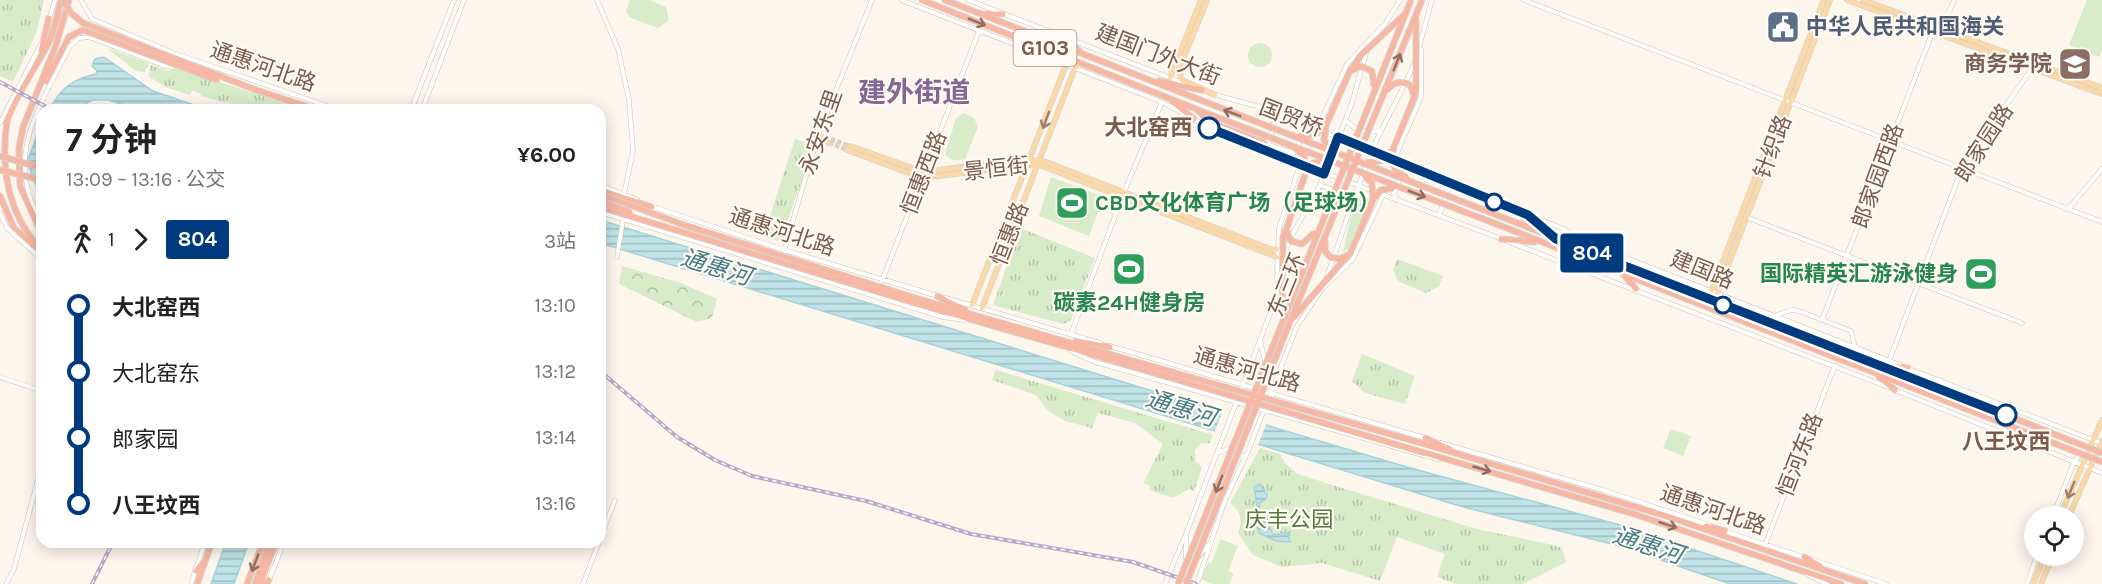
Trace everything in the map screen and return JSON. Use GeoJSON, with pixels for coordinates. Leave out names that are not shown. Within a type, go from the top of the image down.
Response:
{"type":"FeatureCollection","features":[{"type":"Feature","properties":{"kind":"highway"},"geometry":{"type":"LineString","coordinates":[[36,244],[16,219],[3,187],[2,153],[8,120],[53,32],[62,0]]}},
{"type":"Feature","properties":{"kind":"highway"},"geometry":{"type":"LineString","coordinates":[[62,0],[71,13],[83,23],[256,90]]}},
{"type":"Feature","properties":{"kind":"highway"},"geometry":{"type":"LineString","coordinates":[[39,93],[70,0]]}},
{"type":"Feature","properties":{"kind":"highway","name":"建国门外大街"},"geometry":{"type":"LineString","coordinates":[[922,0],[1206,113]]}},
{"type":"Feature","properties":{"kind":"highway","name":"建国门外大街"},"geometry":{"type":"LineString","coordinates":[[945,0],[1203,101]]}},
{"type":"Feature","properties":{"kind":"highway","name":"东三环"},"geometry":{"type":"LineString","coordinates":[[1177,584],[1411,0]]}},
{"type":"Feature","properties":{"kind":"highway","name":"东三环"},"geometry":{"type":"LineString","coordinates":[[1186,584],[1288,324],[1422,0]]}},
{"type":"Feature","properties":{"kind":"highway"},"geometry":{"type":"LineString","coordinates":[[980,14],[1003,14]]}},
{"type":"Feature","properties":{"kind":"highway"},"geometry":{"type":"LineString","coordinates":[[1338,154],[1324,140],[1326,125],[1349,73],[1361,55],[1405,14]]}},
{"type":"Feature","properties":{"kind":"highway"},"geometry":{"type":"LineString","coordinates":[[1415,184],[1395,171],[1391,163],[1394,147],[1416,90],[1416,15]]}},
{"type":"Feature","properties":{"kind":"highway"},"geometry":{"type":"LineString","coordinates":[[36,64],[49,18]]}},
{"type":"Feature","properties":{"kind":"highway"},"geometry":{"type":"LineString","coordinates":[[36,221],[20,186],[18,158],[23,127],[69,37],[82,30],[205,76],[256,90]]}},
{"type":"Feature","properties":{"kind":"highway"},"geometry":{"type":"LineString","coordinates":[[1018,38],[1041,55]]}},
{"type":"Feature","properties":{"kind":"highway"},"geometry":{"type":"LineString","coordinates":[[1069,39],[1081,54]]}},
{"type":"Feature","properties":{"kind":"highway"},"geometry":{"type":"LineString","coordinates":[[1349,73],[1360,66],[1372,71],[1375,80],[1372,98]]}},
{"type":"Feature","properties":{"kind":"highway"},"geometry":{"type":"LineString","coordinates":[[1145,78],[1202,90]]}},
{"type":"Feature","properties":{"kind":"highway"},"geometry":{"type":"LineString","coordinates":[[1380,102],[1391,86],[1399,82],[1411,86],[1413,100]]}},
{"type":"Feature","properties":{"kind":"highway","name":"通惠河北路"},"geometry":{"type":"LineString","coordinates":[[256,90],[299,104]]}},
{"type":"Feature","properties":{"kind":"highway"},"geometry":{"type":"LineString","coordinates":[[1167,97],[1194,119]]}},
{"type":"Feature","properties":{"kind":"highway","name":"国贸桥"},"geometry":{"type":"LineString","coordinates":[[1203,101],[1502,217]]}},
{"type":"Feature","properties":{"kind":"highway"},"geometry":{"type":"LineString","coordinates":[[1196,108],[1212,123],[1265,143]]}},
{"type":"Feature","properties":{"kind":"highway","name":"国贸桥"},"geometry":{"type":"LineString","coordinates":[[1206,113],[1499,225]]}},
{"type":"Feature","properties":{"kind":"highway"},"geometry":{"type":"LineString","coordinates":[[0,128],[8,120]]}},
{"type":"Feature","properties":{"kind":"highway"},"geometry":{"type":"LineString","coordinates":[[1288,134],[1310,137],[1326,125]]}},
{"type":"Feature","properties":{"kind":"highway"},"geometry":{"type":"LineString","coordinates":[[1282,320],[1283,237],[1306,172],[1304,157],[1290,145]]}},
{"type":"Feature","properties":{"kind":"highway"},"geometry":{"type":"LineString","coordinates":[[1362,164],[1384,160],[1394,147]]}},
{"type":"Feature","properties":{"kind":"highway"},"geometry":{"type":"LineString","coordinates":[[0,156],[36,166]]}},
{"type":"Feature","properties":{"kind":"highway"},"geometry":{"type":"LineString","coordinates":[[1306,172],[1319,160],[1334,162]]}},
{"type":"Feature","properties":{"kind":"highway"},"geometry":{"type":"LineString","coordinates":[[0,170],[36,179]]}},
{"type":"Feature","properties":{"kind":"highway"},"geometry":{"type":"LineString","coordinates":[[1359,172],[1372,183],[1373,200]]}},
{"type":"Feature","properties":{"kind":"highway"},"geometry":{"type":"LineString","coordinates":[[1288,324],[1351,252],[1373,200],[1381,190],[1399,188]]}},
{"type":"Feature","properties":{"kind":"highway"},"geometry":{"type":"LineString","coordinates":[[606,194],[652,207]]}},
{"type":"Feature","properties":{"kind":"highway","name":"通惠河北路"},"geometry":{"type":"LineString","coordinates":[[606,194],[694,228],[980,322],[1056,341],[1471,458],[1666,516],[1865,584]]}},
{"type":"Feature","properties":{"kind":"highway"},"geometry":{"type":"LineString","coordinates":[[0,196],[8,217],[21,237],[36,247]]}},
{"type":"Feature","properties":{"kind":"highway"},"geometry":{"type":"LineString","coordinates":[[606,203],[686,231]]}},
{"type":"Feature","properties":{"kind":"highway"},"geometry":{"type":"LineString","coordinates":[[1510,208],[1545,235]]}},
{"type":"Feature","properties":{"kind":"highway","name":"通惠河北路"},"geometry":{"type":"LineString","coordinates":[[606,209],[1056,341]]}},
{"type":"Feature","properties":{"kind":"highway"},"geometry":{"type":"LineString","coordinates":[[1528,215],[1556,239]]}},
{"type":"Feature","properties":{"kind":"highway","name":"建国路"},"geometry":{"type":"LineString","coordinates":[[1502,217],[2102,453]]}},
{"type":"Feature","properties":{"kind":"highway"},"geometry":{"type":"LineString","coordinates":[[1287,227],[1288,238],[1302,244],[1309,240],[1322,222]]}},
{"type":"Feature","properties":{"kind":"highway","name":"建国路"},"geometry":{"type":"LineString","coordinates":[[1499,225],[2102,462]]}},
{"type":"Feature","properties":{"kind":"highway"},"geometry":{"type":"LineString","coordinates":[[1326,233],[1324,246],[1330,257],[1340,260],[1351,252]]}},
{"type":"Feature","properties":{"kind":"highway"},"geometry":{"type":"LineString","coordinates":[[1501,239],[1542,242]]}},
{"type":"Feature","properties":{"kind":"highway"},"geometry":{"type":"LineString","coordinates":[[1623,274],[1636,289]]}},
{"type":"Feature","properties":{"kind":"highway"},"geometry":{"type":"LineString","coordinates":[[937,296],[977,316]]}},
{"type":"Feature","properties":{"kind":"highway"},"geometry":{"type":"LineString","coordinates":[[1056,341],[1110,346]]}},
{"type":"Feature","properties":{"kind":"highway","name":"通惠河北路"},"geometry":{"type":"LineString","coordinates":[[1088,350],[1634,514],[1841,584]]}},
{"type":"Feature","properties":{"kind":"highway"},"geometry":{"type":"LineString","coordinates":[[1872,364],[1908,368]]}},
{"type":"Feature","properties":{"kind":"highway"},"geometry":{"type":"LineString","coordinates":[[1873,373],[1895,390]]}},
{"type":"Feature","properties":{"kind":"highway"},"geometry":{"type":"LineString","coordinates":[[1425,438],[1471,458]]}},
{"type":"Feature","properties":{"kind":"highway"},"geometry":{"type":"LineString","coordinates":[[1666,516],[1725,531]]}},
{"type":"Feature","properties":{"kind":"highway"},"geometry":{"type":"LineString","coordinates":[[197,584],[210,548]]}},
{"type":"Feature","properties":{"kind":"highway"},"geometry":{"type":"LineString","coordinates":[[246,584],[261,548]]}},
{"type":"Feature","properties":{"kind":"highway"},"geometry":{"type":"LineString","coordinates":[[255,584],[268,548]]}},
{"type":"Feature","properties":{"kind":"highway"},"geometry":{"type":"LineString","coordinates":[[265,582],[274,548]]}},
{"type":"Feature","properties":{"kind":"highway"},"geometry":{"type":"LineString","coordinates":[[1804,557],[1832,573]]}},
{"type":"Feature","properties":{"kind":"highway"},"geometry":{"type":"LineString","coordinates":[[196,571],[206,558]]}},
{"type":"Feature","properties":{"kind":"main road"},"geometry":{"type":"LineString","coordinates":[[1170,78],[1201,0]]}},
{"type":"Feature","properties":{"kind":"main road"},"geometry":{"type":"LineString","coordinates":[[1207,0],[1183,59],[1180,75],[1182,80],[1215,95]]}},
{"type":"Feature","properties":{"kind":"main road","name":"针织路"},"geometry":{"type":"LineString","coordinates":[[1714,293],[1746,217],[1824,0]]}},
{"type":"Feature","properties":{"kind":"main road","name":"针织路"},"geometry":{"type":"LineString","coordinates":[[1714,293],[1788,101],[1830,0]]}},
{"type":"Feature","properties":{"kind":"main road"},"geometry":{"type":"LineString","coordinates":[[1847,0],[2102,88]]}},
{"type":"Feature","properties":{"kind":"main road"},"geometry":{"type":"LineString","coordinates":[[1863,0],[1942,29],[2102,94]]}},
{"type":"Feature","properties":{"kind":"main road"},"geometry":{"type":"LineString","coordinates":[[1075,68],[1083,63]]}},
{"type":"Feature","properties":{"kind":"main road","name":"恒惠路"},"geometry":{"type":"LineString","coordinates":[[972,305],[1066,65]]}},
{"type":"Feature","properties":{"kind":"main road","name":"恒惠路"},"geometry":{"type":"LineString","coordinates":[[982,308],[1075,68]]}},
{"type":"Feature","properties":{"kind":"main road"},"geometry":{"type":"LineString","coordinates":[[1057,113],[1068,82],[1062,76]]}},
{"type":"Feature","properties":{"kind":"main road"},"geometry":{"type":"LineString","coordinates":[[818,135],[830,141]]}},
{"type":"Feature","properties":{"kind":"main road","name":"景恒街"},"geometry":{"type":"LineString","coordinates":[[848,148],[923,175],[1029,161],[1038,162],[1274,250],[1277,249]]}},
{"type":"Feature","properties":{"kind":"main road","name":"景恒街"},"geometry":{"type":"LineString","coordinates":[[1123,194],[1277,256]]}},
{"type":"Feature","properties":{"kind":"main road"},"geometry":{"type":"LineString","coordinates":[[986,272],[979,293],[987,295]]}},
{"type":"Feature","properties":{"kind":"main road"},"geometry":{"type":"LineString","coordinates":[[2064,506],[2102,420]]}},
{"type":"Feature","properties":{"kind":"main road"},"geometry":{"type":"LineString","coordinates":[[2073,506],[2088,467],[2102,442]]}},
{"type":"Feature","properties":{"kind":"main road"},"geometry":{"type":"LineString","coordinates":[[2033,584],[2040,566]]}},
{"type":"Feature","properties":{"kind":"main road"},"geometry":{"type":"LineString","coordinates":[[2041,584],[2048,566]]}},
{"type":"Feature","properties":{"kind":"street"},"geometry":{"type":"LineString","coordinates":[[0,123],[40,46],[55,0]]}},
{"type":"Feature","properties":{"kind":"street","name":"通惠河北路"},"geometry":{"type":"LineString","coordinates":[[81,0],[92,19],[177,54],[322,104]]}},
{"type":"Feature","properties":{"kind":"street"},"geometry":{"type":"LineString","coordinates":[[413,104],[454,0]]}},
{"type":"Feature","properties":{"kind":"street"},"geometry":{"type":"LineString","coordinates":[[424,104],[464,0]]}},
{"type":"Feature","properties":{"kind":"street"},"geometry":{"type":"LineString","coordinates":[[597,0],[618,49],[629,100],[633,151],[624,194]]}},
{"type":"Feature","properties":{"kind":"street","name":"永安东里"},"geometry":{"type":"LineString","coordinates":[[778,267],[818,135],[872,0]]}},
{"type":"Feature","properties":{"kind":"street","name":"建国门外大街"},"geometry":{"type":"LineString","coordinates":[[901,0],[1162,102],[1215,132],[1358,187]]}},
{"type":"Feature","properties":{"kind":"street","name":"建国门外大街"},"geometry":{"type":"LineString","coordinates":[[968,0],[1215,95],[1257,106],[1372,151]]}},
{"type":"Feature","properties":{"kind":"street"},"geometry":{"type":"LineString","coordinates":[[1317,129],[1343,70],[1385,24],[1400,0]]}},
{"type":"Feature","properties":{"kind":"street"},"geometry":{"type":"LineString","coordinates":[[1323,288],[1372,151],[1381,130],[1402,95],[1421,45],[1432,0]]}},
{"type":"Feature","properties":{"kind":"street"},"geometry":{"type":"LineString","coordinates":[[1524,0],[2102,222]]}},
{"type":"Feature","properties":{"kind":"street"},"geometry":{"type":"LineString","coordinates":[[1942,29],[1954,0]]}},
{"type":"Feature","properties":{"kind":"street","name":"恒惠西路"},"geometry":{"type":"LineString","coordinates":[[882,280],[979,31]]}},
{"type":"Feature","properties":{"kind":"street","name":"郎家园西路"},"geometry":{"type":"LineString","coordinates":[[1822,320],[1933,31]]}},
{"type":"Feature","properties":{"kind":"street"},"geometry":{"type":"LineString","coordinates":[[43,104],[70,46],[79,38],[89,37],[165,66],[172,67],[177,54]]}},
{"type":"Feature","properties":{"kind":"street"},"geometry":{"type":"LineString","coordinates":[[1277,276],[1292,230],[1314,198],[1346,119],[1370,39]]}},
{"type":"Feature","properties":{"kind":"street"},"geometry":{"type":"LineString","coordinates":[[1394,160],[1421,97],[1421,45]]}},
{"type":"Feature","properties":{"kind":"street","name":"郎家园路"},"geometry":{"type":"LineString","coordinates":[[1889,361],[1962,168],[2034,66]]}},
{"type":"Feature","properties":{"kind":"street"},"geometry":{"type":"LineString","coordinates":[[1071,334],[1123,194],[1162,102]]}},
{"type":"Feature","properties":{"kind":"street"},"geometry":{"type":"LineString","coordinates":[[1249,145],[1269,142],[1275,119],[1257,106]]}},
{"type":"Feature","properties":{"kind":"street"},"geometry":{"type":"LineString","coordinates":[[36,118],[26,139],[23,171],[26,186],[36,210]]}},
{"type":"Feature","properties":{"kind":"street"},"geometry":{"type":"LineString","coordinates":[[1346,119],[1350,125],[1371,133],[1381,130]]}},
{"type":"Feature","properties":{"kind":"street"},"geometry":{"type":"LineString","coordinates":[[1265,143],[1294,153],[1304,133],[1300,122]]}},
{"type":"Feature","properties":{"kind":"street","name":"建国路"},"geometry":{"type":"LineString","coordinates":[[1372,151],[1714,293],[2102,442]]}},
{"type":"Feature","properties":{"kind":"street"},"geometry":{"type":"LineString","coordinates":[[1165,584],[1278,293],[1279,228],[1300,165]]}},
{"type":"Feature","properties":{"kind":"street"},"geometry":{"type":"LineString","coordinates":[[1396,200],[1394,193],[1403,170],[1408,166]]}},
{"type":"Feature","properties":{"kind":"street"},"geometry":{"type":"LineString","coordinates":[[2068,209],[2102,169]]}},
{"type":"Feature","properties":{"kind":"street"},"geometry":{"type":"LineString","coordinates":[[1439,216],[1450,184]]}},
{"type":"Feature","properties":{"kind":"street"},"geometry":{"type":"LineString","coordinates":[[1320,185],[1354,198]]}},
{"type":"Feature","properties":{"kind":"street","name":"通惠河北路"},"geometry":{"type":"LineString","coordinates":[[606,187],[652,207],[784,250],[1242,386],[1604,490],[1886,584]]}},
{"type":"Feature","properties":{"kind":"street","name":"建国路"},"geometry":{"type":"LineString","coordinates":[[1358,187],[1636,289],[2102,473]]}},
{"type":"Feature","properties":{"kind":"street"},"geometry":{"type":"LineString","coordinates":[[1197,584],[1224,503],[1265,410],[1297,326],[1323,288],[1353,259],[1383,195]]}},
{"type":"Feature","properties":{"kind":"street"},"geometry":{"type":"LineString","coordinates":[[646,227],[652,207]]}},
{"type":"Feature","properties":{"kind":"street","name":"通惠河北路"},"geometry":{"type":"LineString","coordinates":[[606,214],[943,317],[980,322]]}},
{"type":"Feature","properties":{"kind":"street"},"geometry":{"type":"LineString","coordinates":[[1,215],[18,240],[36,255]]}},
{"type":"Feature","properties":{"kind":"street"},"geometry":{"type":"LineString","coordinates":[[1746,217],[2022,323]]}},
{"type":"Feature","properties":{"kind":"street"},"geometry":{"type":"LineString","coordinates":[[617,257],[624,220]]}},
{"type":"Feature","properties":{"kind":"street"},"geometry":{"type":"LineString","coordinates":[[1773,316],[1792,310],[1851,331],[1855,348]]}},
{"type":"Feature","properties":{"kind":"street"},"geometry":{"type":"LineString","coordinates":[[1236,448],[1258,390],[1265,360],[1260,339]]}},
{"type":"Feature","properties":{"kind":"street","name":"通惠河北路"},"geometry":{"type":"LineString","coordinates":[[1056,341],[1092,360],[1424,457],[1460,463]]}},
{"type":"Feature","properties":{"kind":"street","name":"恒河东路"},"geometry":{"type":"LineString","coordinates":[[1765,544],[1835,366]]}},
{"type":"Feature","properties":{"kind":"street"},"geometry":{"type":"LineString","coordinates":[[0,377],[36,389]]}},
{"type":"Feature","properties":{"kind":"street"},"geometry":{"type":"LineString","coordinates":[[2057,506],[2074,462],[2094,440]]}},
{"type":"Feature","properties":{"kind":"street"},"geometry":{"type":"LineString","coordinates":[[1217,453],[1236,448]]}},
{"type":"Feature","properties":{"kind":"street"},"geometry":{"type":"LineString","coordinates":[[1236,448],[1244,459]]}},
{"type":"Feature","properties":{"kind":"street"},"geometry":{"type":"LineString","coordinates":[[6,584],[14,569],[36,487]]}},
{"type":"Feature","properties":{"kind":"street"},"geometry":{"type":"LineString","coordinates":[[606,524],[615,500]]}},
{"type":"Feature","properties":{"kind":"street"},"geometry":{"type":"LineString","coordinates":[[1177,584],[1186,560],[1186,534]]}},
{"type":"Feature","properties":{"kind":"street"},"geometry":{"type":"LineString","coordinates":[[1186,584],[1193,562],[1211,542]]}},
{"type":"Feature","properties":{"kind":"street"},"geometry":{"type":"LineString","coordinates":[[191,584],[203,548]]}},
{"type":"Feature","properties":{"kind":"street"},"geometry":{"type":"LineString","coordinates":[[265,582],[281,548]]}},
{"type":"Feature","properties":{"kind":"street"},"geometry":{"type":"LineString","coordinates":[[583,584],[597,548]]}},
{"type":"Feature","properties":{"kind":"street"},"geometry":{"type":"LineString","coordinates":[[1186,560],[1193,562]]}},
{"type":"Feature","properties":{"kind":"street"},"geometry":{"type":"LineString","coordinates":[[2027,584],[2033,566]]}},
{"type":"Feature","properties":{"kind":"street","name":"通惠河北路"},"geometry":{"type":"LineString","coordinates":[[1800,571],[1827,584]]}},
{"type":"Feature","properties":{"kind":"green space"},"geometry":{"type":"Polygon","coordinates":[[[0,0],[44,0],[37,31],[13,82],[0,76],[0,0]]]}},
{"type":"Feature","properties":{"kind":"green space"},"geometry":{"type":"Polygon","coordinates":[[[630,0],[649,0],[666,7],[669,20],[658,28],[629,17],[626,11],[630,0]]]}},
{"type":"Feature","properties":{"kind":"green space"},"geometry":{"type":"Polygon","coordinates":[[[2087,0],[2102,0],[2102,51],[2099,57],[2069,45],[2087,0]]]}},
{"type":"Feature","properties":{"kind":"green space"},"geometry":{"type":"Polygon","coordinates":[[[1260,43],[1269,46],[1272,55],[1269,64],[1260,67],[1251,64],[1248,55],[1251,46],[1260,43]]]}},
{"type":"Feature","properties":{"kind":"green space"},"geometry":{"type":"Polygon","coordinates":[[[107,48],[149,63],[145,72],[136,71],[107,48]]]}},
{"type":"Feature","properties":{"kind":"green space"},"geometry":{"type":"Polygon","coordinates":[[[151,65],[169,71],[176,68],[288,104],[232,104],[227,101],[226,103],[192,91],[190,95],[165,87],[148,76],[151,65]]]}},
{"type":"Feature","properties":{"kind":"green space"},"geometry":{"type":"Polygon","coordinates":[[[964,113],[974,118],[978,127],[965,159],[954,160],[945,154],[956,118],[964,113]]]}},
{"type":"Feature","properties":{"kind":"green space"},"geometry":{"type":"Polygon","coordinates":[[[795,139],[814,146],[781,239],[778,241],[764,237],[764,234],[795,139]]]}},
{"type":"Feature","properties":{"kind":"green space","name":"CBD文化体育广场（足球场）"},"geometry":{"type":"Polygon","coordinates":[[[1051,177],[1104,197],[1089,236],[1039,216],[1051,177]]]}},
{"type":"Feature","properties":{"kind":"green space"},"geometry":{"type":"Polygon","coordinates":[[[1360,196],[1370,200],[1351,247],[1343,253],[1350,220],[1360,196]]]}},
{"type":"Feature","properties":{"kind":"green space"},"geometry":{"type":"Polygon","coordinates":[[[1020,228],[1095,258],[1071,320],[1064,324],[993,305],[1020,228]]]}},
{"type":"Feature","properties":{"kind":"green space"},"geometry":{"type":"Polygon","coordinates":[[[1397,259],[1443,276],[1439,286],[1426,293],[1398,281],[1393,270],[1397,259]]]}},
{"type":"Feature","properties":{"kind":"green space"},"geometry":{"type":"Polygon","coordinates":[[[622,266],[681,283],[717,299],[712,318],[697,322],[619,284],[622,266]]]}},
{"type":"Feature","properties":{"kind":"green space"},"geometry":{"type":"Polygon","coordinates":[[[1362,354],[1415,376],[1405,404],[1365,393],[1352,381],[1362,354]]]}},
{"type":"Feature","properties":{"kind":"green space","name":"庆丰公园"},"geometry":{"type":"Polygon","coordinates":[[[996,370],[1213,435],[1209,444],[1201,443],[1195,450],[1195,460],[1202,468],[1194,491],[1189,489],[1173,498],[1149,490],[1150,486],[1143,483],[1163,444],[1135,423],[1098,413],[1092,428],[1065,421],[1048,411],[1036,395],[992,380],[996,370]]]}},
{"type":"Feature","properties":{"kind":"green space"},"geometry":{"type":"Polygon","coordinates":[[[1671,429],[1691,436],[1683,456],[1663,448],[1671,429]]]}},
{"type":"Feature","properties":{"kind":"green space","name":"庆丰公园"},"geometry":{"type":"Polygon","coordinates":[[[1260,448],[1280,454],[1285,463],[1298,474],[1477,529],[1562,548],[1566,562],[1523,584],[1456,584],[1437,577],[1445,554],[1397,537],[1380,581],[1322,563],[1282,567],[1253,555],[1238,533],[1240,516],[1230,503],[1260,448]]]}},
{"type":"Feature","properties":{"kind":"green space"},"geometry":{"type":"Polygon","coordinates":[[[1221,539],[1238,546],[1228,571],[1234,574],[1229,584],[1213,584],[1201,579],[1208,563],[1211,564],[1221,539]]]}},
{"type":"Feature","properties":{"kind":"water"},"geometry":{"type":"Polygon","coordinates":[[[104,57],[153,91],[191,104],[121,104],[108,100],[93,100],[85,104],[53,104],[68,86],[96,74],[97,71],[92,66],[95,59],[104,57]]]}},
{"type":"Feature","properties":{"kind":"water"},"geometry":{"type":"Polygon","coordinates":[[[36,138],[36,185],[27,162],[36,138]]]}},
{"type":"Feature","properties":{"kind":"water","name":"通惠河"},"geometry":{"type":"Polygon","coordinates":[[[606,222],[1175,398],[1407,467],[1620,525],[1797,584],[1730,584],[1620,546],[1463,507],[606,245],[606,222]]]}},
{"type":"Feature","properties":{"kind":"water"},"geometry":{"type":"Polygon","coordinates":[[[1260,484],[1267,495],[1266,499],[1259,503],[1260,520],[1269,525],[1273,535],[1288,533],[1290,542],[1276,541],[1259,533],[1253,515],[1257,507],[1254,487],[1260,484]]]}},
{"type":"Feature","properties":{"kind":"water"},"geometry":{"type":"Polygon","coordinates":[[[224,548],[247,548],[234,584],[211,584],[224,548]]]}},
{"type":"Feature","properties":{"kind":"pier"},"geometry":{"type":"Polygon","coordinates":[[[1224,407],[1267,422],[1258,445],[1214,434],[1224,407]]]}},
{"type":"Feature","properties":{"kind":"tunnel"},"geometry":{"type":"LineString","coordinates":[[831,139],[850,146]]}},
{"type":"Feature","properties":{"kind":"tunnel"},"geometry":{"type":"LineString","coordinates":[[829,143],[847,150]]}},
{"type":"Feature","properties":{"kind":"railway"},"geometry":{"type":"LineString","coordinates":[[0,82],[41,104]]}},
{"type":"Feature","properties":{"kind":"railway"},"geometry":{"type":"LineString","coordinates":[[606,376],[677,437],[715,460],[752,476],[866,501],[971,534],[1133,562],[1196,584]]}},
{"type":"Feature","properties":{"kind":"railway"},"geometry":{"type":"LineString","coordinates":[[92,584],[110,548]]}},
{"type":"Feature","properties":{"kind":"bus line","name":"804"},"geometry":{"type":"LineString","coordinates":[[1209,128],[1324,174],[1338,137],[1528,215],[1556,239],[2006,415]]}},
{"type":"Feature","properties":{"kind":"place","name":"中华人民共和国海关"},"geometry":{"type":"Point","coordinates":[1783,27]}},
{"type":"Feature","properties":{"kind":"place","name":"商务学院"},"geometry":{"type":"Point","coordinates":[2075,64]}},
{"type":"Feature","properties":{"kind":"place","name":"大北窑西"},"geometry":{"type":"Point","coordinates":[1209,128]}},
{"type":"Feature","properties":{"kind":"place","name":"CBD文化体育广场（足球场）"},"geometry":{"type":"Point","coordinates":[1072,203]}},
{"type":"Feature","properties":{"kind":"place","name":"碳素24H健身房"},"geometry":{"type":"Point","coordinates":[1129,269]}},
{"type":"Feature","properties":{"kind":"place","name":"国际精英汇游泳健身"},"geometry":{"type":"Point","coordinates":[1981,274]}},
{"type":"Feature","properties":{"kind":"place","name":"八王坟西"},"geometry":{"type":"Point","coordinates":[2006,415]}},
{"type":"Feature","properties":{"kind":"district","name":"建外街道"},"geometry":{"type":"Point","coordinates":[914,92]}}]}
